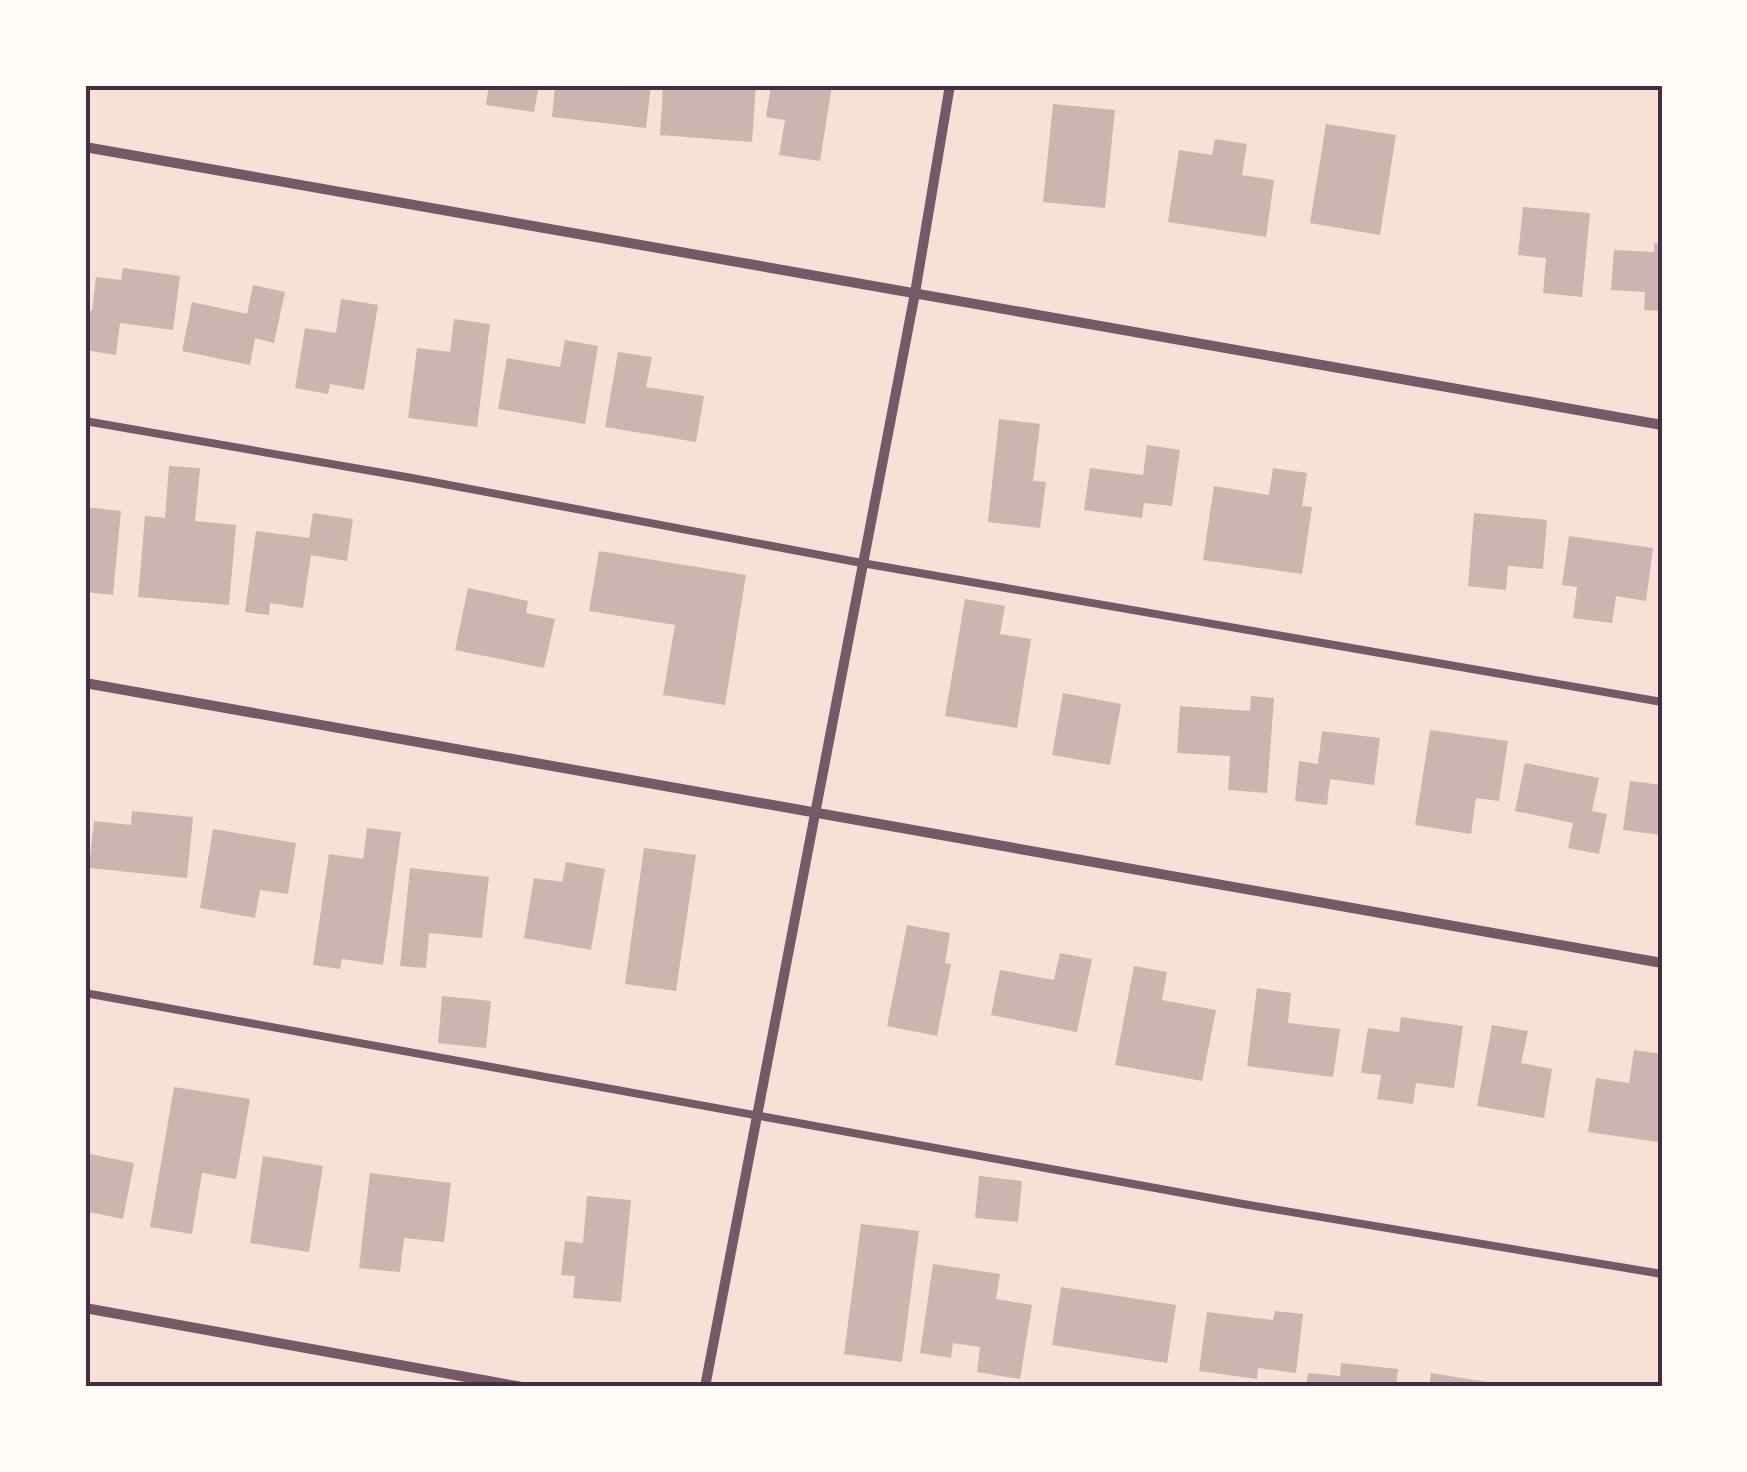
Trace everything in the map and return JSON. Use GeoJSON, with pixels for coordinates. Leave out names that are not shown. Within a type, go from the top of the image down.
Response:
{"type":"FeatureCollection","features":[{"type":"Feature","properties":{"kind":"street"},"geometry":{"type":"LineString","coordinates":[[705,1387],[914,293],[950,85]]}},
{"type":"Feature","properties":{"kind":"street"},"geometry":{"type":"LineString","coordinates":[[85,148],[1662,426]]}},
{"type":"Feature","properties":{"kind":"street"},"geometry":{"type":"LineString","coordinates":[[85,683],[1662,963]]}},
{"type":"Feature","properties":{"kind":"street"},"geometry":{"type":"LineString","coordinates":[[85,1308],[522,1387]]}},
{"type":"Feature","properties":{"kind":"lane"},"geometry":{"type":"LineString","coordinates":[[85,421],[862,563],[1662,702]]}},
{"type":"Feature","properties":{"kind":"lane"},"geometry":{"type":"LineString","coordinates":[[85,992],[1243,1204],[1662,1274]]}},
{"type":"Feature","properties":{"kind":"building"},"geometry":{"type":"Polygon","coordinates":[[[489,85],[539,85],[534,112],[486,105],[489,85]]]}},
{"type":"Feature","properties":{"kind":"building"},"geometry":{"type":"Polygon","coordinates":[[[555,85],[651,85],[646,128],[552,117],[555,85]]]}},
{"type":"Feature","properties":{"kind":"building"},"geometry":{"type":"Polygon","coordinates":[[[663,85],[756,85],[752,142],[660,135],[663,85]]]}},
{"type":"Feature","properties":{"kind":"building"},"geometry":{"type":"Polygon","coordinates":[[[771,85],[832,85],[820,161],[779,155],[785,120],[766,117],[771,85]]]}},
{"type":"Feature","properties":{"kind":"building"},"geometry":{"type":"Polygon","coordinates":[[[1053,104],[1115,110],[1105,208],[1043,202],[1053,104]]]}},
{"type":"Feature","properties":{"kind":"building"},"geometry":{"type":"Polygon","coordinates":[[[1326,124],[1396,135],[1380,235],[1310,223],[1326,124]]]}},
{"type":"Feature","properties":{"kind":"building"},"geometry":{"type":"Polygon","coordinates":[[[1215,139],[1247,144],[1242,175],[1274,180],[1266,237],[1168,222],[1179,150],[1212,155],[1215,139]]]}},
{"type":"Feature","properties":{"kind":"building"},"geometry":{"type":"Polygon","coordinates":[[[1523,207],[1590,213],[1582,297],[1543,293],[1546,258],[1518,255],[1523,207]]]}},
{"type":"Feature","properties":{"kind":"building"},"geometry":{"type":"Polygon","coordinates":[[[1654,243],[1662,244],[1662,311],[1644,310],[1645,292],[1611,290],[1614,250],[1654,252],[1654,243]]]}},
{"type":"Feature","properties":{"kind":"building"},"geometry":{"type":"Polygon","coordinates":[[[123,268],[180,276],[173,330],[120,323],[116,355],[85,350],[85,310],[92,311],[96,277],[121,280],[123,268]]]}},
{"type":"Feature","properties":{"kind":"building"},"geometry":{"type":"Polygon","coordinates":[[[253,285],[285,292],[274,343],[255,338],[250,365],[182,351],[192,302],[247,314],[253,285]]]}},
{"type":"Feature","properties":{"kind":"building"},"geometry":{"type":"Polygon","coordinates":[[[341,299],[378,305],[364,390],[330,384],[328,394],[295,388],[305,328],[336,333],[341,299]]]}},
{"type":"Feature","properties":{"kind":"building"},"geometry":{"type":"Polygon","coordinates":[[[454,319],[490,324],[477,427],[408,418],[417,348],[450,352],[454,319]]]}},
{"type":"Feature","properties":{"kind":"building"},"geometry":{"type":"Polygon","coordinates":[[[565,340],[598,346],[585,424],[498,409],[507,358],[560,367],[565,340]]]}},
{"type":"Feature","properties":{"kind":"building"},"geometry":{"type":"Polygon","coordinates":[[[618,352],[652,357],[646,387],[704,396],[696,442],[605,427],[618,352]]]}},
{"type":"Feature","properties":{"kind":"building"},"geometry":{"type":"Polygon","coordinates":[[[999,419],[1040,424],[1033,481],[1046,482],[1040,528],[988,522],[999,419]]]}},
{"type":"Feature","properties":{"kind":"building"},"geometry":{"type":"Polygon","coordinates":[[[1147,445],[1180,450],[1172,506],[1144,503],[1142,518],[1084,510],[1090,468],[1143,475],[1147,445]]]}},
{"type":"Feature","properties":{"kind":"building"},"geometry":{"type":"Polygon","coordinates":[[[169,466],[200,468],[195,521],[236,525],[229,605],[138,597],[145,516],[165,518],[169,466]]]}},
{"type":"Feature","properties":{"kind":"building"},"geometry":{"type":"Polygon","coordinates":[[[1273,468],[1307,473],[1302,506],[1312,507],[1302,574],[1203,560],[1214,486],[1269,495],[1273,468]]]}},
{"type":"Feature","properties":{"kind":"building"},"geometry":{"type":"Polygon","coordinates":[[[85,507],[121,511],[113,595],[85,592],[85,507]]]}},
{"type":"Feature","properties":{"kind":"building"},"geometry":{"type":"Polygon","coordinates":[[[313,513],[353,519],[347,561],[311,555],[303,608],[270,603],[269,615],[245,612],[256,531],[309,538],[313,513]]]}},
{"type":"Feature","properties":{"kind":"building"},"geometry":{"type":"Polygon","coordinates":[[[1474,513],[1547,520],[1543,569],[1508,566],[1506,590],[1468,586],[1474,513]]]}},
{"type":"Feature","properties":{"kind":"building"},"geometry":{"type":"Polygon","coordinates":[[[1569,536],[1653,548],[1646,601],[1616,596],[1612,623],[1573,618],[1577,587],[1562,585],[1569,536]]]}},
{"type":"Feature","properties":{"kind":"building"},"geometry":{"type":"Polygon","coordinates":[[[599,551],[746,575],[725,705],[663,695],[675,625],[589,611],[599,551]]]}},
{"type":"Feature","properties":{"kind":"building"},"geometry":{"type":"Polygon","coordinates":[[[468,588],[528,601],[526,613],[555,619],[544,668],[455,650],[468,588]]]}},
{"type":"Feature","properties":{"kind":"building"},"geometry":{"type":"Polygon","coordinates":[[[965,599],[1005,606],[1000,634],[1031,639],[1017,728],[945,716],[965,599]]]}},
{"type":"Feature","properties":{"kind":"building"},"geometry":{"type":"Polygon","coordinates":[[[1063,693],[1121,704],[1110,765],[1052,755],[1063,693]]]}},
{"type":"Feature","properties":{"kind":"building"},"geometry":{"type":"Polygon","coordinates":[[[1251,696],[1274,698],[1267,793],[1228,790],[1230,756],[1177,753],[1180,706],[1250,711],[1251,696]]]}},
{"type":"Feature","properties":{"kind":"building"},"geometry":{"type":"Polygon","coordinates":[[[1430,730],[1508,741],[1499,801],[1476,798],[1471,834],[1415,825],[1430,730]]]}},
{"type":"Feature","properties":{"kind":"building"},"geometry":{"type":"Polygon","coordinates":[[[1322,731],[1380,738],[1374,785],[1330,779],[1327,805],[1295,801],[1299,761],[1318,764],[1322,731]]]}},
{"type":"Feature","properties":{"kind":"building"},"geometry":{"type":"Polygon","coordinates":[[[1525,763],[1599,778],[1592,811],[1607,814],[1599,854],[1568,848],[1573,823],[1515,811],[1525,763]]]}},
{"type":"Feature","properties":{"kind":"building"},"geometry":{"type":"Polygon","coordinates":[[[1630,781],[1662,785],[1662,835],[1623,830],[1630,781]]]}},
{"type":"Feature","properties":{"kind":"building"},"geometry":{"type":"Polygon","coordinates":[[[132,811],[193,817],[187,878],[89,868],[94,821],[131,825],[132,811]]]}},
{"type":"Feature","properties":{"kind":"building"},"geometry":{"type":"Polygon","coordinates":[[[367,828],[401,832],[383,965],[342,959],[340,969],[313,965],[329,854],[363,859],[367,828]]]}},
{"type":"Feature","properties":{"kind":"building"},"geometry":{"type":"Polygon","coordinates":[[[213,829],[296,843],[288,894],[260,890],[255,918],[200,908],[213,829]]]}},
{"type":"Feature","properties":{"kind":"building"},"geometry":{"type":"Polygon","coordinates":[[[644,848],[696,855],[676,991],[625,984],[644,848]]]}},
{"type":"Feature","properties":{"kind":"building"},"geometry":{"type":"Polygon","coordinates":[[[566,862],[605,869],[591,950],[524,938],[534,878],[562,882],[566,862]]]}},
{"type":"Feature","properties":{"kind":"building"},"geometry":{"type":"Polygon","coordinates":[[[410,868],[489,877],[482,938],[429,933],[426,968],[400,966],[410,868]]]}},
{"type":"Feature","properties":{"kind":"building"},"geometry":{"type":"Polygon","coordinates":[[[907,925],[950,933],[945,963],[951,964],[937,1036],[887,1026],[907,925]]]}},
{"type":"Feature","properties":{"kind":"building"},"geometry":{"type":"Polygon","coordinates":[[[1060,953],[1092,959],[1077,1032],[991,1015],[1000,970],[1054,980],[1060,953]]]}},
{"type":"Feature","properties":{"kind":"building"},"geometry":{"type":"Polygon","coordinates":[[[1134,966],[1167,972],[1162,1000],[1216,1010],[1202,1081],[1115,1065],[1134,966]]]}},
{"type":"Feature","properties":{"kind":"building"},"geometry":{"type":"Polygon","coordinates":[[[1257,988],[1291,993],[1288,1023],[1340,1029],[1333,1077],[1247,1066],[1257,988]]]}},
{"type":"Feature","properties":{"kind":"building"},"geometry":{"type":"Polygon","coordinates":[[[442,996],[491,1001],[486,1048],[438,1043],[442,996]]]}},
{"type":"Feature","properties":{"kind":"building"},"geometry":{"type":"Polygon","coordinates":[[[1401,1017],[1463,1026],[1454,1088],[1416,1083],[1413,1104],[1377,1099],[1381,1075],[1361,1073],[1368,1028],[1399,1032],[1401,1017]]]}},
{"type":"Feature","properties":{"kind":"building"},"geometry":{"type":"Polygon","coordinates":[[[1492,1025],[1528,1031],[1521,1063],[1552,1069],[1544,1118],[1477,1106],[1492,1025]]]}},
{"type":"Feature","properties":{"kind":"building"},"geometry":{"type":"Polygon","coordinates":[[[1634,1050],[1662,1054],[1658,1142],[1588,1132],[1596,1078],[1629,1083],[1634,1050]]]}},
{"type":"Feature","properties":{"kind":"building"},"geometry":{"type":"Polygon","coordinates":[[[174,1087],[250,1099],[236,1179],[202,1173],[192,1234],[150,1227],[174,1087]]]}},
{"type":"Feature","properties":{"kind":"building"},"geometry":{"type":"Polygon","coordinates":[[[85,1153],[134,1163],[123,1219],[85,1211],[85,1153]]]}},
{"type":"Feature","properties":{"kind":"building"},"geometry":{"type":"Polygon","coordinates":[[[263,1156],[323,1166],[309,1252],[250,1243],[263,1156]]]}},
{"type":"Feature","properties":{"kind":"building"},"geometry":{"type":"Polygon","coordinates":[[[370,1173],[451,1183],[444,1242],[404,1238],[400,1272],[359,1268],[370,1173]]]}},
{"type":"Feature","properties":{"kind":"building"},"geometry":{"type":"Polygon","coordinates":[[[979,1176],[1022,1181],[1018,1222],[975,1218],[979,1176]]]}},
{"type":"Feature","properties":{"kind":"building"},"geometry":{"type":"Polygon","coordinates":[[[587,1196],[631,1200],[621,1302],[573,1298],[575,1276],[561,1275],[565,1241],[583,1243],[587,1196]]]}},
{"type":"Feature","properties":{"kind":"building"},"geometry":{"type":"Polygon","coordinates":[[[861,1224],[919,1231],[902,1362],[844,1354],[861,1224]]]}},
{"type":"Feature","properties":{"kind":"building"},"geometry":{"type":"Polygon","coordinates":[[[933,1264],[1000,1274],[996,1299],[1032,1305],[1020,1379],[977,1372],[980,1347],[953,1343],[951,1358],[920,1353],[933,1264]]]}},
{"type":"Feature","properties":{"kind":"building"},"geometry":{"type":"Polygon","coordinates":[[[1061,1287],[1176,1305],[1167,1363],[1052,1345],[1061,1287]]]}},
{"type":"Feature","properties":{"kind":"building"},"geometry":{"type":"Polygon","coordinates":[[[1275,1311],[1303,1314],[1296,1373],[1258,1368],[1257,1379],[1199,1371],[1207,1312],[1273,1320],[1275,1311]]]}},
{"type":"Feature","properties":{"kind":"building"},"geometry":{"type":"Polygon","coordinates":[[[1341,1363],[1398,1369],[1396,1387],[1306,1387],[1308,1373],[1340,1376],[1341,1363]]]}},
{"type":"Feature","properties":{"kind":"building"},"geometry":{"type":"Polygon","coordinates":[[[1431,1373],[1506,1385],[1506,1387],[1429,1387],[1431,1373]]]}}]}
